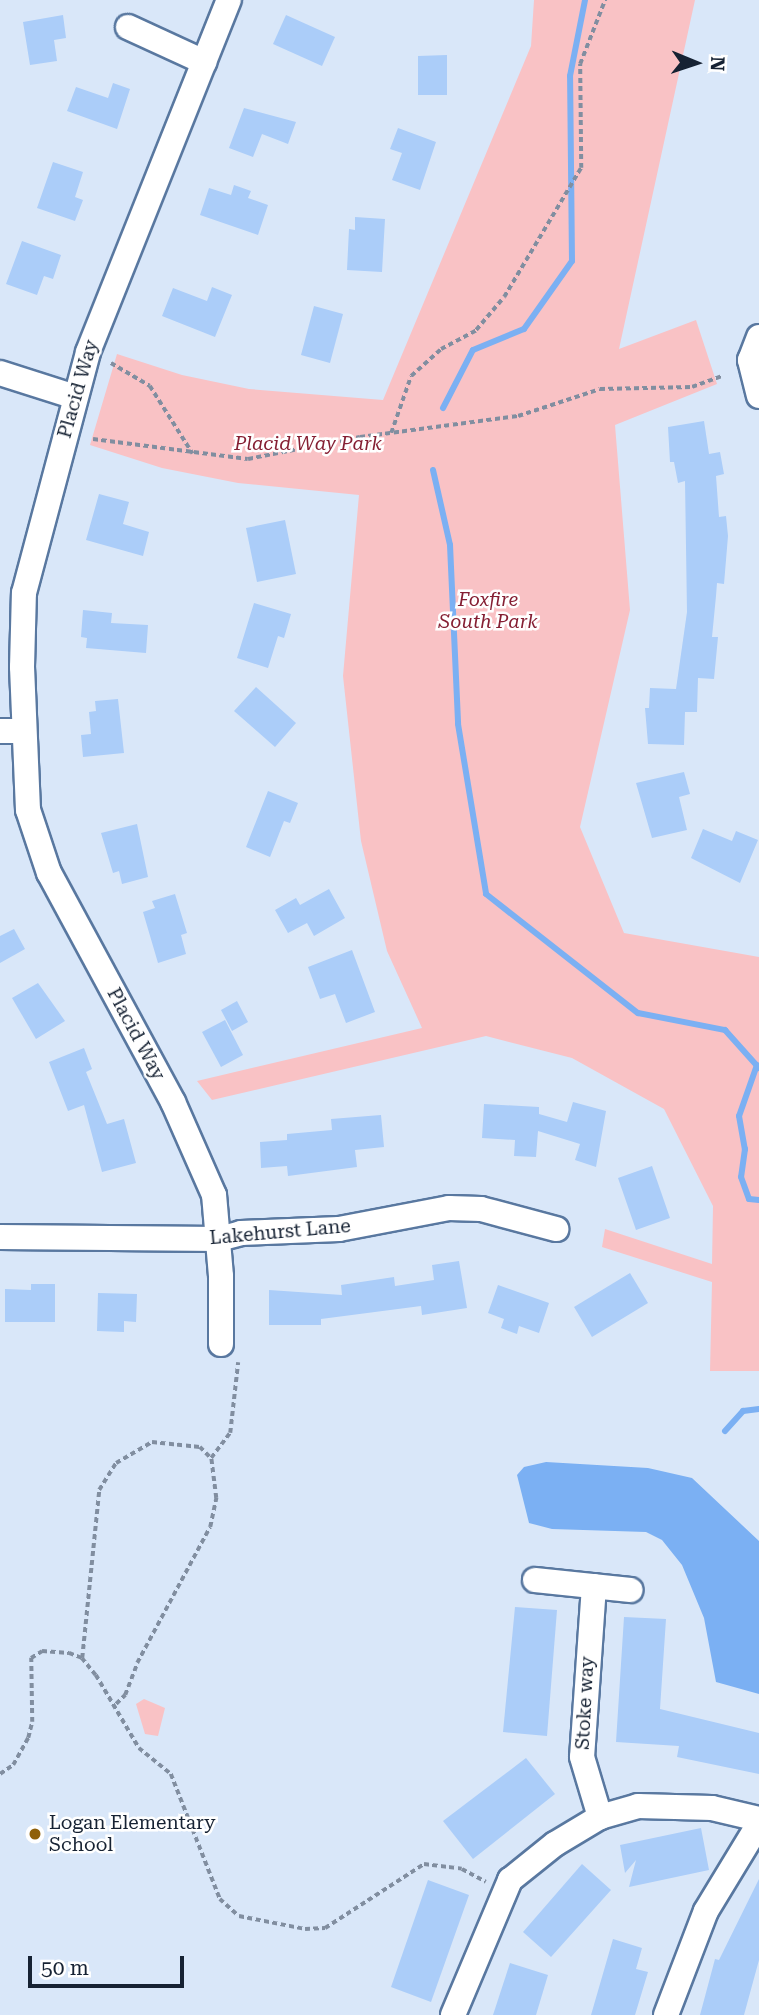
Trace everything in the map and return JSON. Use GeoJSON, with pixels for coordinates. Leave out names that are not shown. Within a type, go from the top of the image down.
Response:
{"type":"FeatureCollection","features":[{"type":"Feature","properties":{"kind":"street","name":"Placid Way"},"geometry":{"type":"LineString","coordinates":[[221,1344],[219,1239],[214,1195],[201,1159],[49,873],[28,810],[11,731],[24,593],[75,397],[94,334],[229,0]]}},
{"type":"Feature","properties":{"kind":"street"},"geometry":{"type":"LineString","coordinates":[[128,27],[204,62]]}},
{"type":"Feature","properties":{"kind":"street"},"geometry":{"type":"LineString","coordinates":[[759,337],[750,360],[759,396]]}},
{"type":"Feature","properties":{"kind":"street"},"geometry":{"type":"LineString","coordinates":[[0,373],[75,397]]}},
{"type":"Feature","properties":{"kind":"street","name":"Lakehurst Lane"},"geometry":{"type":"LineString","coordinates":[[0,1237],[219,1239],[241,1233],[339,1229],[449,1208],[481,1209],[556,1228]]}},
{"type":"Feature","properties":{"kind":"street"},"geometry":{"type":"LineString","coordinates":[[535,1580],[630,1590]]}},
{"type":"Feature","properties":{"kind":"street","name":"Stoke way"},"geometry":{"type":"LineString","coordinates":[[594,1586],[582,1757],[600,1817]]}},
{"type":"Feature","properties":{"kind":"street"},"geometry":{"type":"LineString","coordinates":[[453,2015],[510,1880],[600,1817],[638,1806],[712,1808],[759,1819]]}},
{"type":"Feature","properties":{"kind":"street"},"geometry":{"type":"LineString","coordinates":[[666,2015],[706,1912],[759,1824]]}},
{"type":"Feature","properties":{"kind":"path"},"geometry":{"type":"LineString","coordinates":[[391,433],[411,376],[440,349],[476,330],[504,297],[580,168],[580,64],[605,0]]}},
{"type":"Feature","properties":{"kind":"path"},"geometry":{"type":"LineString","coordinates":[[111,363],[150,386],[193,454]]}},
{"type":"Feature","properties":{"kind":"path"},"geometry":{"type":"LineString","coordinates":[[93,439],[248,459],[391,433],[518,416],[600,389],[692,387],[723,376]]}},
{"type":"Feature","properties":{"kind":"path"},"geometry":{"type":"LineString","coordinates":[[211,1458],[230,1433],[238,1362]]}},
{"type":"Feature","properties":{"kind":"path"},"geometry":{"type":"LineString","coordinates":[[115,1705],[125,1695],[137,1663],[210,1527],[216,1498],[211,1458],[200,1447],[152,1442],[135,1448],[116,1463],[99,1490],[82,1658],[115,1705],[139,1748],[162,1762],[171,1774],[220,1899],[239,1916],[305,1929],[325,1928],[424,1864],[462,1869],[495,1886]]}},
{"type":"Feature","properties":{"kind":"path"},"geometry":{"type":"LineString","coordinates":[[0,1774],[13,1765],[28,1738],[32,1722],[31,1658],[42,1651],[82,1658]]}},
{"type":"Feature","properties":{"kind":"green space","name":"Foxfire South Park"},"geometry":{"type":"Polygon","coordinates":[[[534,0],[695,0],[619,349],[696,320],[717,384],[615,425],[630,610],[580,827],[624,933],[759,957],[759,1371],[710,1371],[712,1282],[602,1247],[605,1229],[712,1264],[713,1206],[664,1109],[572,1058],[486,1036],[212,1100],[197,1081],[422,1028],[387,951],[361,841],[343,676],[359,495],[238,483],[162,468],[90,445],[117,354],[182,375],[249,389],[383,400],[531,46],[534,0]]]}},
{"type":"Feature","properties":{"kind":"green space"},"geometry":{"type":"Polygon","coordinates":[[[144,1699],[165,1708],[158,1736],[145,1734],[136,1704],[144,1699]]]}},
{"type":"Feature","properties":{"kind":"water"},"geometry":{"type":"Polygon","coordinates":[[[546,1462],[648,1468],[692,1478],[759,1541],[759,1694],[716,1682],[704,1618],[682,1565],[662,1540],[646,1532],[552,1529],[529,1523],[517,1475],[524,1467],[546,1462]]]}},
{"type":"Feature","properties":{"kind":"building"},"geometry":{"type":"Polygon","coordinates":[[[63,15],[66,38],[54,40],[57,61],[30,65],[23,22],[63,15]]]}},
{"type":"Feature","properties":{"kind":"building"},"geometry":{"type":"Polygon","coordinates":[[[286,15],[335,37],[322,66],[273,44],[286,15]]]}},
{"type":"Feature","properties":{"kind":"building"},"geometry":{"type":"Polygon","coordinates":[[[447,55],[447,95],[418,95],[418,56],[447,55]]]}},
{"type":"Feature","properties":{"kind":"building"},"geometry":{"type":"Polygon","coordinates":[[[113,83],[130,89],[117,129],[67,111],[76,87],[108,98],[113,83]]]}},
{"type":"Feature","properties":{"kind":"building"},"geometry":{"type":"Polygon","coordinates":[[[244,108],[296,122],[288,144],[262,134],[253,157],[229,148],[244,108]]]}},
{"type":"Feature","properties":{"kind":"building"},"geometry":{"type":"Polygon","coordinates":[[[398,128],[436,142],[420,190],[392,180],[402,153],[390,149],[398,128]]]}},
{"type":"Feature","properties":{"kind":"building"},"geometry":{"type":"Polygon","coordinates":[[[53,162],[83,172],[75,197],[83,200],[75,221],[37,208],[53,162]]]}},
{"type":"Feature","properties":{"kind":"building"},"geometry":{"type":"Polygon","coordinates":[[[234,185],[251,191],[248,198],[268,205],[258,235],[200,215],[209,188],[231,195],[234,185]]]}},
{"type":"Feature","properties":{"kind":"building"},"geometry":{"type":"Polygon","coordinates":[[[355,217],[385,219],[382,272],[347,270],[349,229],[355,230],[355,217]]]}},
{"type":"Feature","properties":{"kind":"building"},"geometry":{"type":"Polygon","coordinates":[[[22,241],[61,255],[53,279],[44,276],[37,295],[6,284],[22,241]]]}},
{"type":"Feature","properties":{"kind":"building"},"geometry":{"type":"Polygon","coordinates":[[[212,287],[232,295],[215,337],[162,316],[173,288],[207,301],[212,287]]]}},
{"type":"Feature","properties":{"kind":"building"},"geometry":{"type":"Polygon","coordinates":[[[314,306],[343,314],[330,363],[301,355],[314,306]]]}},
{"type":"Feature","properties":{"kind":"building"},"geometry":{"type":"Polygon","coordinates":[[[704,421],[709,454],[720,452],[724,474],[716,476],[719,517],[726,516],[728,536],[724,584],[717,583],[712,637],[718,637],[714,679],[698,678],[697,712],[685,712],[684,745],[648,744],[645,708],[649,708],[650,688],[676,689],[687,612],[685,481],[678,483],[674,462],[670,462],[668,427],[704,421]]]}},
{"type":"Feature","properties":{"kind":"building"},"geometry":{"type":"Polygon","coordinates":[[[99,494],[129,502],[123,524],[149,532],[143,556],[86,540],[99,494]]]}},
{"type":"Feature","properties":{"kind":"building"},"geometry":{"type":"Polygon","coordinates":[[[285,520],[296,574],[257,582],[246,528],[285,520]]]}},
{"type":"Feature","properties":{"kind":"building"},"geometry":{"type":"Polygon","coordinates":[[[254,603],[291,614],[284,638],[278,636],[268,668],[237,658],[254,603]]]}},
{"type":"Feature","properties":{"kind":"building"},"geometry":{"type":"Polygon","coordinates":[[[83,610],[112,613],[111,623],[148,625],[146,653],[86,648],[87,638],[81,637],[83,610]]]}},
{"type":"Feature","properties":{"kind":"building"},"geometry":{"type":"Polygon","coordinates":[[[256,687],[296,723],[275,747],[234,711],[256,687]]]}},
{"type":"Feature","properties":{"kind":"building"},"geometry":{"type":"Polygon","coordinates":[[[118,699],[124,753],[83,757],[81,735],[91,734],[89,712],[96,711],[95,701],[118,699]]]}},
{"type":"Feature","properties":{"kind":"building"},"geometry":{"type":"Polygon","coordinates":[[[684,772],[690,794],[679,797],[687,830],[652,838],[636,783],[684,772]]]}},
{"type":"Feature","properties":{"kind":"building"},"geometry":{"type":"Polygon","coordinates":[[[268,791],[298,803],[290,823],[284,821],[270,857],[246,847],[268,791]]]}},
{"type":"Feature","properties":{"kind":"building"},"geometry":{"type":"Polygon","coordinates":[[[137,824],[148,877],[122,884],[119,871],[113,873],[101,833],[137,824]]]}},
{"type":"Feature","properties":{"kind":"building"},"geometry":{"type":"Polygon","coordinates":[[[703,829],[732,841],[736,831],[758,840],[740,883],[691,858],[703,829]]]}},
{"type":"Feature","properties":{"kind":"building"},"geometry":{"type":"Polygon","coordinates":[[[329,889],[345,918],[314,936],[307,923],[288,933],[275,910],[296,898],[300,905],[329,889]]]}},
{"type":"Feature","properties":{"kind":"building"},"geometry":{"type":"Polygon","coordinates":[[[175,894],[187,933],[181,935],[186,954],[158,963],[143,912],[155,908],[152,901],[175,894]]]}},
{"type":"Feature","properties":{"kind":"building"},"geometry":{"type":"Polygon","coordinates":[[[14,929],[25,949],[0,963],[0,936],[14,929]]]}},
{"type":"Feature","properties":{"kind":"building"},"geometry":{"type":"Polygon","coordinates":[[[352,950],[375,1012],[346,1023],[335,994],[320,999],[308,967],[352,950]]]}},
{"type":"Feature","properties":{"kind":"building"},"geometry":{"type":"Polygon","coordinates":[[[38,983],[65,1021],[36,1039],[12,998],[38,983]]]}},
{"type":"Feature","properties":{"kind":"building"},"geometry":{"type":"Polygon","coordinates":[[[237,1001],[248,1022],[232,1031],[221,1010],[237,1001]]]}},
{"type":"Feature","properties":{"kind":"building"},"geometry":{"type":"Polygon","coordinates":[[[225,1020],[243,1055],[221,1067],[202,1032],[225,1020]]]}},
{"type":"Feature","properties":{"kind":"building"},"geometry":{"type":"Polygon","coordinates":[[[84,1048],[92,1069],[86,1072],[107,1124],[124,1119],[136,1163],[102,1172],[84,1105],[68,1111],[49,1062],[84,1048]]]}},
{"type":"Feature","properties":{"kind":"building"},"geometry":{"type":"Polygon","coordinates":[[[573,1102],[606,1111],[596,1167],[575,1160],[580,1144],[538,1131],[536,1157],[514,1156],[515,1140],[482,1138],[484,1104],[539,1107],[539,1114],[567,1122],[573,1102]]]}},
{"type":"Feature","properties":{"kind":"building"},"geometry":{"type":"Polygon","coordinates":[[[381,1115],[384,1147],[355,1150],[357,1167],[288,1176],[287,1166],[261,1168],[260,1142],[287,1140],[287,1134],[332,1130],[331,1119],[381,1115]]]}},
{"type":"Feature","properties":{"kind":"building"},"geometry":{"type":"Polygon","coordinates":[[[652,1166],[670,1218],[636,1230],[618,1178],[652,1166]]]}},
{"type":"Feature","properties":{"kind":"building"},"geometry":{"type":"Polygon","coordinates":[[[459,1261],[467,1308],[422,1315],[421,1306],[321,1319],[321,1325],[269,1325],[269,1290],[342,1295],[341,1285],[394,1277],[395,1286],[434,1280],[432,1265],[459,1261]]]}},
{"type":"Feature","properties":{"kind":"building"},"geometry":{"type":"Polygon","coordinates":[[[630,1273],[648,1303],[592,1337],[574,1307],[630,1273]]]}},
{"type":"Feature","properties":{"kind":"building"},"geometry":{"type":"Polygon","coordinates":[[[31,1284],[55,1284],[55,1322],[5,1322],[5,1289],[31,1290],[31,1284]]]}},
{"type":"Feature","properties":{"kind":"building"},"geometry":{"type":"Polygon","coordinates":[[[498,1285],[549,1303],[539,1333],[519,1326],[517,1334],[501,1328],[504,1319],[488,1313],[498,1285]]]}},
{"type":"Feature","properties":{"kind":"building"},"geometry":{"type":"Polygon","coordinates":[[[98,1293],[137,1294],[136,1322],[124,1321],[124,1332],[97,1331],[98,1293]]]}},
{"type":"Feature","properties":{"kind":"building"},"geometry":{"type":"Polygon","coordinates":[[[515,1607],[557,1610],[547,1736],[503,1732],[515,1607]]]}},
{"type":"Feature","properties":{"kind":"building"},"geometry":{"type":"Polygon","coordinates":[[[624,1617],[666,1619],[660,1709],[759,1733],[759,1774],[677,1757],[679,1746],[616,1742],[624,1617]]]}},
{"type":"Feature","properties":{"kind":"building"},"geometry":{"type":"Polygon","coordinates":[[[526,1758],[555,1794],[473,1859],[443,1821],[526,1758]]]}},
{"type":"Feature","properties":{"kind":"building"},"geometry":{"type":"Polygon","coordinates":[[[701,1828],[709,1870],[629,1887],[636,1860],[625,1873],[620,1845],[701,1828]]]}},
{"type":"Feature","properties":{"kind":"building"},"geometry":{"type":"Polygon","coordinates":[[[582,1864],[611,1890],[551,1957],[523,1932],[582,1864]]]}},
{"type":"Feature","properties":{"kind":"building"},"geometry":{"type":"Polygon","coordinates":[[[759,1879],[759,1960],[744,2015],[700,2015],[715,1959],[719,1960],[759,1879]]]}},
{"type":"Feature","properties":{"kind":"building"},"geometry":{"type":"Polygon","coordinates":[[[428,1880],[469,1895],[431,2002],[391,1987],[428,1880]]]}},
{"type":"Feature","properties":{"kind":"building"},"geometry":{"type":"Polygon","coordinates":[[[613,1939],[642,1948],[636,1969],[648,1972],[635,2015],[591,2015],[613,1939]]]}},
{"type":"Feature","properties":{"kind":"building"},"geometry":{"type":"Polygon","coordinates":[[[510,1963],[548,1975],[536,2015],[493,2015],[510,1963]]]}},
{"type":"Feature","properties":{"kind":"waterway"},"geometry":{"type":"LineString","coordinates":[[443,408],[473,350],[524,329],[572,261],[570,76],[585,0]]}},
{"type":"Feature","properties":{"kind":"waterway"},"geometry":{"type":"LineString","coordinates":[[433,470],[450,545],[458,724],[486,894],[638,1013],[725,1030],[759,1068]]}},
{"type":"Feature","properties":{"kind":"waterway"},"geometry":{"type":"LineString","coordinates":[[757,1065],[739,1116],[745,1149],[741,1177],[749,1199],[759,1200]]}},
{"type":"Feature","properties":{"kind":"waterway"},"geometry":{"type":"LineString","coordinates":[[725,1431],[743,1411],[759,1409]]}},
{"type":"Feature","properties":{"kind":"place","name":"Logan Elementary School"},"geometry":{"type":"Point","coordinates":[35,1834]}},
{"type":"Feature","properties":{"kind":"park label","name":"Placid Way Park"},"geometry":{"type":"Point","coordinates":[308,444]}}]}
